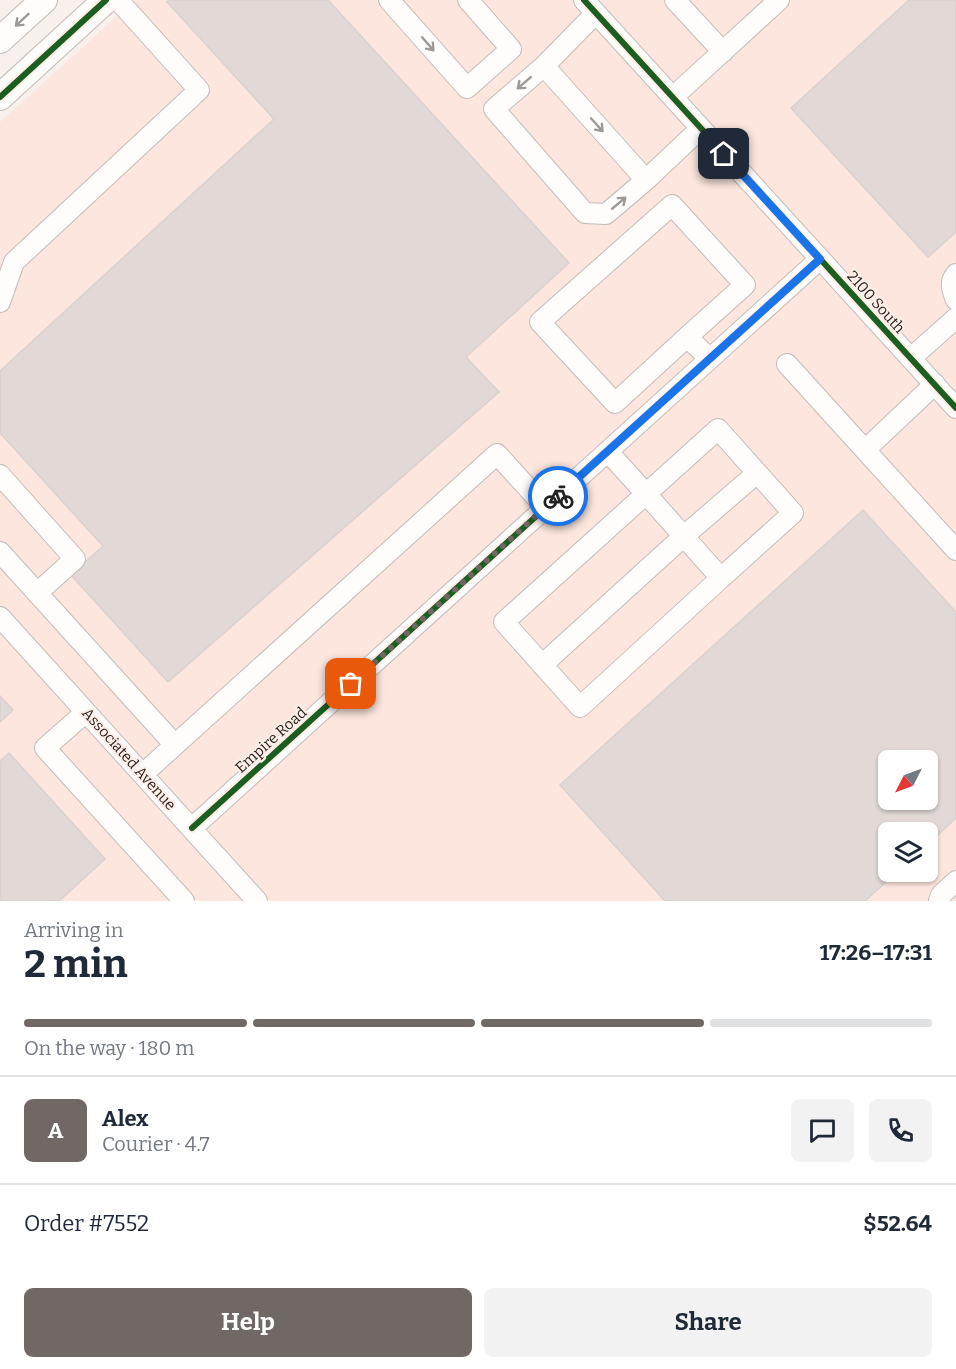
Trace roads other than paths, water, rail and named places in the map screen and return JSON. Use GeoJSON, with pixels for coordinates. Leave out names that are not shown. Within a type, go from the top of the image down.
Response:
{"type":"FeatureCollection","features":[{"type":"Feature","properties":{"kind":"main road"},"geometry":{"type":"LineString","coordinates":[[0,40],[44,0]]}},
{"type":"Feature","properties":{"kind":"main road"},"geometry":{"type":"LineString","coordinates":[[0,97],[106,0]]}},
{"type":"Feature","properties":{"kind":"street"},"geometry":{"type":"LineString","coordinates":[[0,302],[14,262],[199,90],[118,0]]}},
{"type":"Feature","properties":{"kind":"street"},"geometry":{"type":"LineString","coordinates":[[389,0],[467,88],[511,49],[468,0]]}},
{"type":"Feature","properties":{"kind":"street"},"geometry":{"type":"LineString","coordinates":[[675,0],[723,52]]}},
{"type":"Feature","properties":{"kind":"street"},"geometry":{"type":"LineString","coordinates":[[673,97],[779,0]]}},
{"type":"Feature","properties":{"kind":"street"},"geometry":{"type":"LineString","coordinates":[[591,5],[544,66],[494,109],[585,213],[606,214],[701,128]]}},
{"type":"Feature","properties":{"kind":"street","name":"2100 South"},"geometry":{"type":"LineString","coordinates":[[591,5],[956,408]]}},
{"type":"Feature","properties":{"kind":"street"},"geometry":{"type":"LineString","coordinates":[[544,66],[645,180]]}},
{"type":"Feature","properties":{"kind":"street"},"geometry":{"type":"LineString","coordinates":[[672,205],[745,285],[687,337],[615,403],[540,322],[672,205]]}},
{"type":"Feature","properties":{"kind":"street","name":"Empire Road"},"geometry":{"type":"LineString","coordinates":[[192,828],[820,259]]}},
{"type":"Feature","properties":{"kind":"street"},"geometry":{"type":"LineString","coordinates":[[956,274],[951,288],[956,300]]}},
{"type":"Feature","properties":{"kind":"street"},"geometry":{"type":"LineString","coordinates":[[911,358],[956,318]]}},
{"type":"Feature","properties":{"kind":"street"},"geometry":{"type":"LineString","coordinates":[[687,337],[710,359]]}},
{"type":"Feature","properties":{"kind":"street"},"geometry":{"type":"LineString","coordinates":[[787,364],[956,550]]}},
{"type":"Feature","properties":{"kind":"street"},"geometry":{"type":"LineString","coordinates":[[865,450],[935,384]]}},
{"type":"Feature","properties":{"kind":"street"},"geometry":{"type":"LineString","coordinates":[[718,429],[757,473],[793,513],[579,707],[504,622],[718,429]]}},
{"type":"Feature","properties":{"kind":"street"},"geometry":{"type":"LineString","coordinates":[[608,452],[721,578]]}},
{"type":"Feature","properties":{"kind":"street"},"geometry":{"type":"LineString","coordinates":[[142,774],[496,454],[546,508]]}},
{"type":"Feature","properties":{"kind":"street"},"geometry":{"type":"LineString","coordinates":[[542,664],[757,473]]}},
{"type":"Feature","properties":{"kind":"street"},"geometry":{"type":"LineString","coordinates":[[0,475],[75,559],[37,593]]}},
{"type":"Feature","properties":{"kind":"street"},"geometry":{"type":"LineString","coordinates":[[0,552],[175,745]]}},
{"type":"Feature","properties":{"kind":"street","name":"Associated Avenue"},"geometry":{"type":"LineString","coordinates":[[0,617],[257,901]]}},
{"type":"Feature","properties":{"kind":"street"},"geometry":{"type":"LineString","coordinates":[[86,712],[45,748],[184,901]]}},
{"type":"Feature","properties":{"kind":"street"},"geometry":{"type":"LineString","coordinates":[[938,899],[956,881]]}}]}
